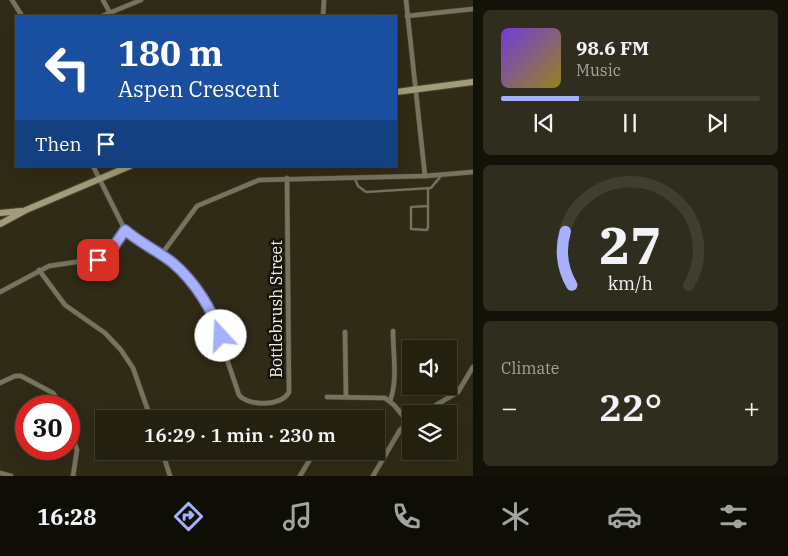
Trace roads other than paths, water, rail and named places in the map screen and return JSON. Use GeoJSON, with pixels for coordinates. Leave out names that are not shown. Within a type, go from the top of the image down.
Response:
{"type":"FeatureCollection","features":[{"type":"Feature","properties":{"kind":"main road"},"geometry":{"type":"LineString","coordinates":[[397,92],[473,82]]}},
{"type":"Feature","properties":{"kind":"main road"},"geometry":{"type":"LineString","coordinates":[[0,224],[26,210],[128,167]]}},
{"type":"Feature","properties":{"kind":"main road"},"geometry":{"type":"LineString","coordinates":[[0,213],[26,210]]}},
{"type":"Feature","properties":{"kind":"street"},"geometry":{"type":"LineString","coordinates":[[12,0],[21,15]]}},
{"type":"Feature","properties":{"kind":"street"},"geometry":{"type":"LineString","coordinates":[[103,0],[110,12]]}},
{"type":"Feature","properties":{"kind":"street"},"geometry":{"type":"LineString","coordinates":[[104,15],[141,0]]}},
{"type":"Feature","properties":{"kind":"street"},"geometry":{"type":"LineString","coordinates":[[323,15],[324,0]]}},
{"type":"Feature","properties":{"kind":"street"},"geometry":{"type":"LineString","coordinates":[[406,0],[414,89],[426,176]]}},
{"type":"Feature","properties":{"kind":"street"},"geometry":{"type":"LineString","coordinates":[[407,16],[473,9]]}},
{"type":"Feature","properties":{"kind":"street"},"geometry":{"type":"LineString","coordinates":[[93,167],[125,230],[161,255],[197,206],[259,180],[426,176],[473,172]]}},
{"type":"Feature","properties":{"kind":"street","name":"Bottlebrush Street"},"geometry":{"type":"LineString","coordinates":[[161,255],[188,279],[211,312],[237,390],[245,400],[276,402],[284,398],[288,392],[287,178]]}},
{"type":"Feature","properties":{"kind":"street"},"geometry":{"type":"LineString","coordinates":[[0,292],[39,270],[57,264],[103,258],[125,230]]}},
{"type":"Feature","properties":{"kind":"street"},"geometry":{"type":"LineString","coordinates":[[39,270],[66,305],[105,333],[121,350],[133,368],[148,410]]}},
{"type":"Feature","properties":{"kind":"street"},"geometry":{"type":"LineString","coordinates":[[345,332],[346,397]]}},
{"type":"Feature","properties":{"kind":"street"},"geometry":{"type":"LineString","coordinates":[[390,401],[393,393],[394,374],[393,332]]}},
{"type":"Feature","properties":{"kind":"street"},"geometry":{"type":"LineString","coordinates":[[436,405],[458,392],[473,367]]}},
{"type":"Feature","properties":{"kind":"street"},"geometry":{"type":"LineString","coordinates":[[0,383],[15,376],[21,376],[55,395]]}},
{"type":"Feature","properties":{"kind":"street"},"geometry":{"type":"LineString","coordinates":[[327,397],[382,398],[390,401],[402,414]]}},
{"type":"Feature","properties":{"kind":"street"},"geometry":{"type":"LineString","coordinates":[[373,476],[402,429]]}},
{"type":"Feature","properties":{"kind":"street"},"geometry":{"type":"LineString","coordinates":[[73,476],[75,460]]}},
{"type":"Feature","properties":{"kind":"street"},"geometry":{"type":"LineString","coordinates":[[165,460],[170,476]]}},
{"type":"Feature","properties":{"kind":"street"},"geometry":{"type":"LineString","coordinates":[[300,476],[310,460]]}},
{"type":"Feature","properties":{"kind":"street"},"geometry":{"type":"LineString","coordinates":[[0,473],[11,476]]}},
{"type":"Feature","properties":{"kind":"lane"},"geometry":{"type":"LineString","coordinates":[[355,177],[358,186],[366,192],[432,188],[441,175]]}},
{"type":"Feature","properties":{"kind":"lane"},"geometry":{"type":"LineString","coordinates":[[428,188],[428,206],[427,230],[411,229],[411,207],[428,206]]}}]}
